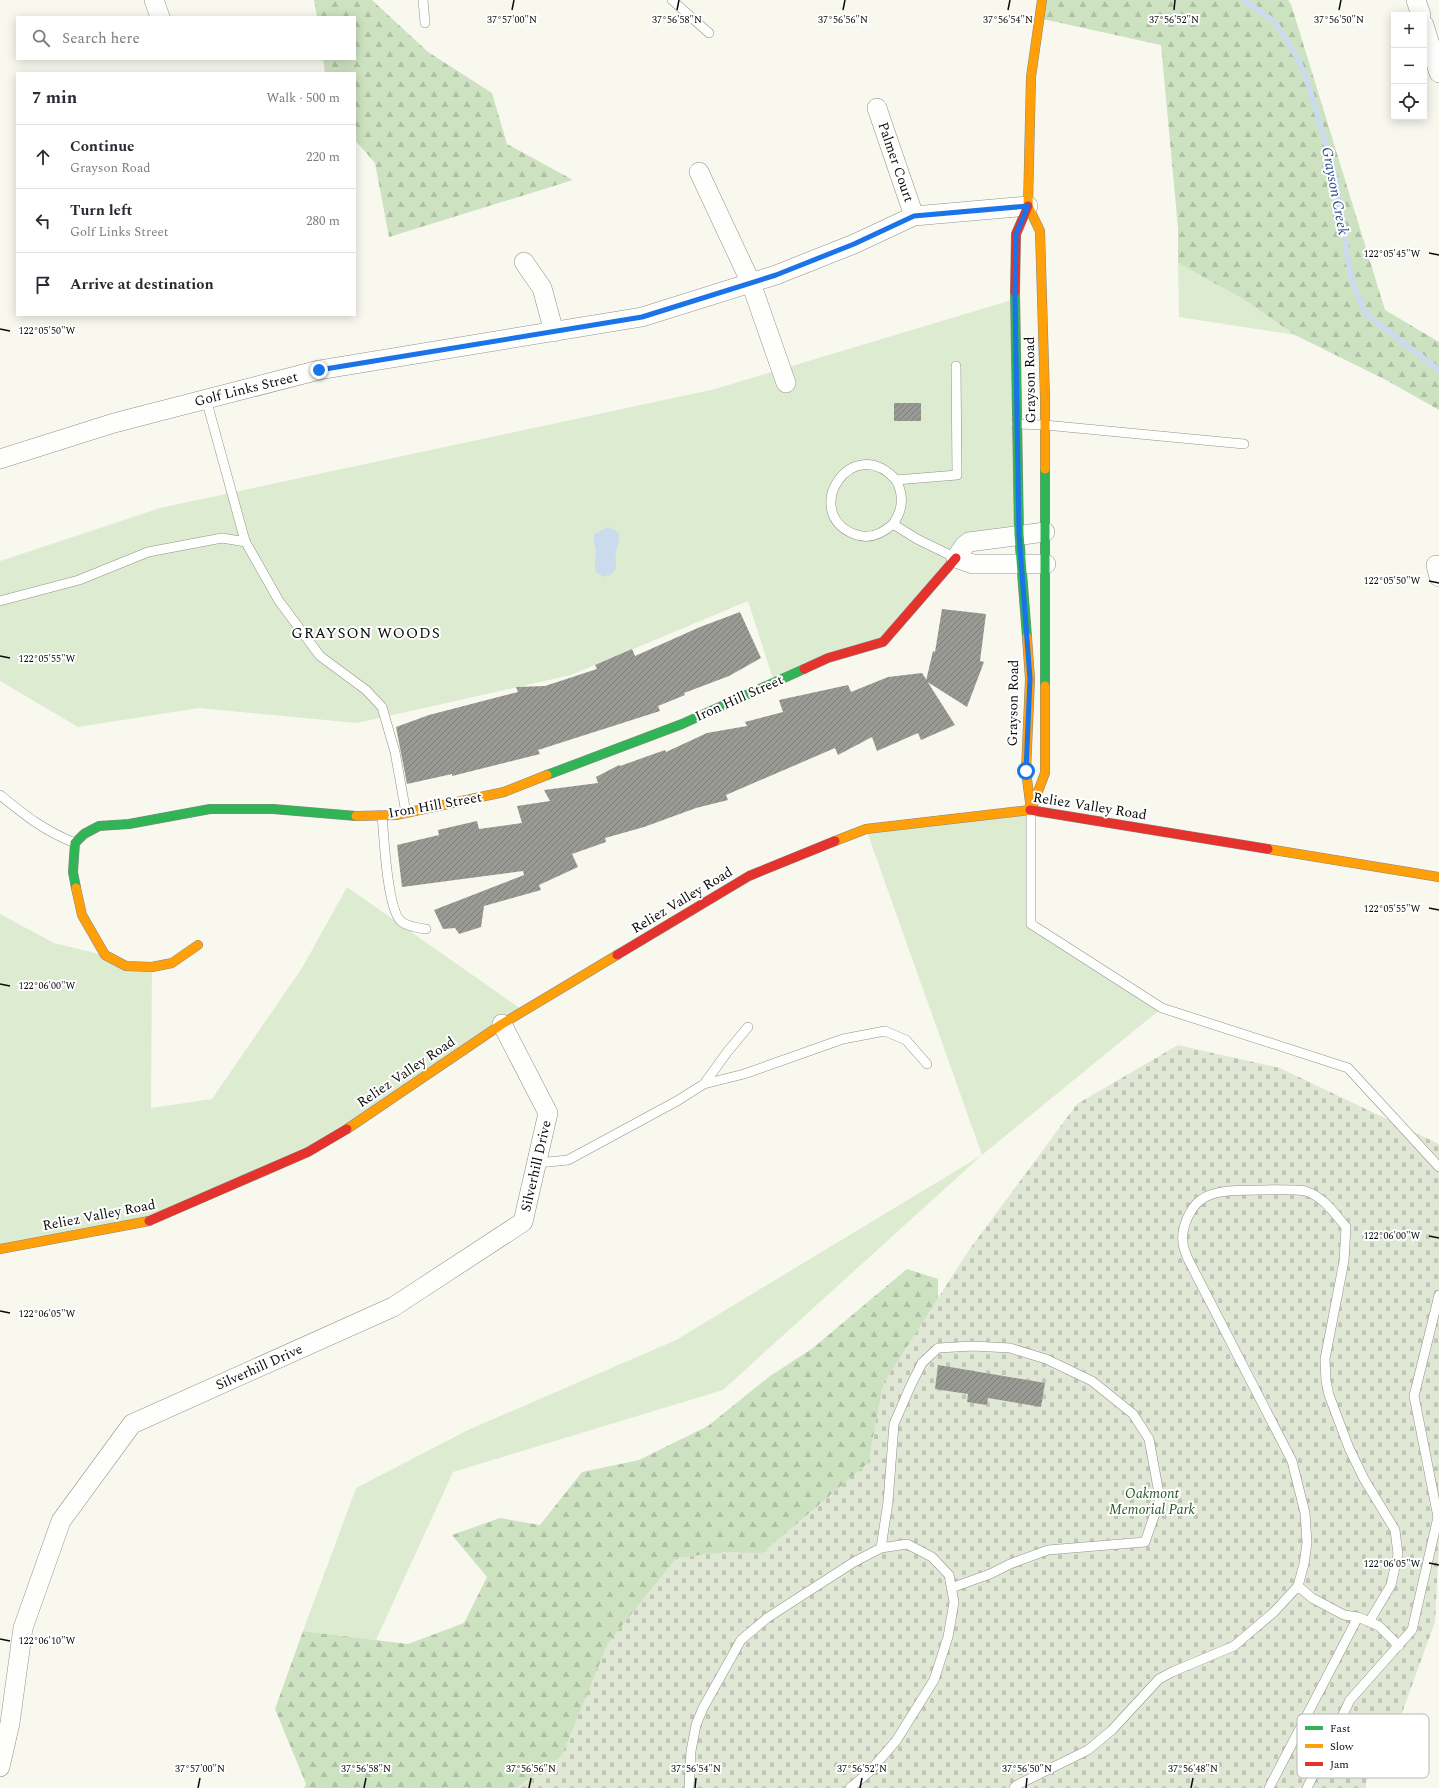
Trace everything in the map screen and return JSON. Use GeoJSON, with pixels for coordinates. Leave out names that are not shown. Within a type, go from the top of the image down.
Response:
{"type":"FeatureCollection","features":[{"type":"Feature","properties":{"kind":"street"},"geometry":{"type":"LineString","coordinates":[[154,0],[160,16]]}},
{"type":"Feature","properties":{"kind":"street","name":"Grayson Road"},"geometry":{"type":"LineString","coordinates":[[1031,810],[1026,771],[1030,679],[1019,534],[1016,234],[1028,206],[1030,97],[1038,18],[1042,0]]}},
{"type":"Feature","properties":{"kind":"street"},"geometry":{"type":"LineString","coordinates":[[1416,0],[1420,12]]}},
{"type":"Feature","properties":{"kind":"street"},"geometry":{"type":"LineString","coordinates":[[1427,35],[1439,74]]}},
{"type":"Feature","properties":{"kind":"street","name":"Palmer Court"},"geometry":{"type":"LineString","coordinates":[[877,108],[914,216]]}},
{"type":"Feature","properties":{"kind":"street"},"geometry":{"type":"LineString","coordinates":[[699,172],[751,283],[786,383]]}},
{"type":"Feature","properties":{"kind":"street","name":"Grayson Road"},"geometry":{"type":"LineString","coordinates":[[1028,206],[1040,231],[1045,425],[1046,564],[1045,773],[1031,810]]}},
{"type":"Feature","properties":{"kind":"street","name":"Golf Links Street"},"geometry":{"type":"LineString","coordinates":[[0,459],[114,423],[319,370],[642,317],[751,283],[854,244],[914,216],[1028,206]]}},
{"type":"Feature","properties":{"kind":"street"},"geometry":{"type":"LineString","coordinates":[[524,262],[542,288],[554,332]]}},
{"type":"Feature","properties":{"kind":"street","name":"Iron Hill Street"},"geometry":{"type":"LineString","coordinates":[[75,843],[84,834],[99,826],[129,824],[210,809],[273,809],[344,816],[382,815],[406,812],[504,792],[682,724],[828,658],[884,642],[956,558],[964,546],[969,542],[1019,534],[1045,532]]}},
{"type":"Feature","properties":{"kind":"street"},"geometry":{"type":"LineString","coordinates":[[956,558],[973,564],[1046,564]]}},
{"type":"Feature","properties":{"kind":"street","name":"Reliez Valley Road"},"geometry":{"type":"LineString","coordinates":[[0,1249],[155,1220],[293,1158],[347,1129],[502,1024],[749,876],[806,852],[866,830],[1031,810],[1439,877]]}},
{"type":"Feature","properties":{"kind":"street"},"geometry":{"type":"LineString","coordinates":[[75,843],[73,872],[82,915],[105,955],[126,966],[152,967],[172,963],[198,945]]}},
{"type":"Feature","properties":{"kind":"street","name":"Silverhill Drive"},"geometry":{"type":"LineString","coordinates":[[0,1767],[10,1722],[23,1628],[61,1521],[132,1424],[394,1306],[523,1222],[548,1113],[502,1024]]}},
{"type":"Feature","properties":{"kind":"lane"},"geometry":{"type":"LineString","coordinates":[[423,0],[425,23]]}},
{"type":"Feature","properties":{"kind":"lane"},"geometry":{"type":"LineString","coordinates":[[672,0],[710,33]]}},
{"type":"Feature","properties":{"kind":"lane"},"geometry":{"type":"LineString","coordinates":[[896,480],[957,475],[956,366]]}},
{"type":"Feature","properties":{"kind":"lane"},"geometry":{"type":"LineString","coordinates":[[206,399],[246,542],[279,601],[320,656],[366,690],[382,707],[395,752],[406,812]]}},
{"type":"Feature","properties":{"kind":"lane"},"geometry":{"type":"LineString","coordinates":[[1017,424],[1045,425],[1244,444]]}},
{"type":"Feature","properties":{"kind":"lane"},"geometry":{"type":"LineString","coordinates":[[873,465],[883,469],[896,480],[899,486],[902,501],[898,517],[893,524],[886,530],[868,536],[848,531],[835,517],[831,509],[833,487],[839,478],[854,467],[873,465]]}},
{"type":"Feature","properties":{"kind":"lane"},"geometry":{"type":"LineString","coordinates":[[893,524],[916,539],[956,558]]}},
{"type":"Feature","properties":{"kind":"lane"},"geometry":{"type":"LineString","coordinates":[[0,601],[79,580],[148,552],[193,542],[222,538],[246,542]]}},
{"type":"Feature","properties":{"kind":"lane"},"geometry":{"type":"LineString","coordinates":[[0,795],[34,823],[75,843]]}},
{"type":"Feature","properties":{"kind":"lane"},"geometry":{"type":"LineString","coordinates":[[1031,810],[1031,924],[1162,1008],[1348,1068],[1439,1167]]}},
{"type":"Feature","properties":{"kind":"lane"},"geometry":{"type":"LineString","coordinates":[[382,815],[391,899],[395,915],[402,922],[411,926],[426,929]]}},
{"type":"Feature","properties":{"kind":"lane"},"geometry":{"type":"LineString","coordinates":[[704,1084],[748,1027]]}},
{"type":"Feature","properties":{"kind":"lane"},"geometry":{"type":"LineString","coordinates":[[537,1163],[568,1160],[677,1101],[704,1084],[744,1074],[843,1039],[885,1031],[906,1040],[927,1064]]}},
{"type":"Feature","properties":{"kind":"lane"},"geometry":{"type":"LineString","coordinates":[[1014,1788],[1017,1785],[1088,1750],[1112,1730],[1159,1679],[1234,1646],[1274,1612],[1298,1586],[1304,1564],[1307,1543],[1305,1513],[1292,1460],[1188,1259],[1182,1241],[1186,1222],[1193,1208],[1203,1198],[1221,1192],[1265,1190],[1305,1191],[1328,1205],[1346,1227],[1344,1261],[1325,1359],[1326,1381],[1329,1395],[1349,1448],[1364,1479],[1394,1530],[1398,1554],[1391,1585],[1369,1622]]}},
{"type":"Feature","properties":{"kind":"lane"},"geometry":{"type":"LineString","coordinates":[[1343,1714],[1350,1700],[1412,1630],[1438,1517],[1414,1396],[1439,1296]]}},
{"type":"Feature","properties":{"kind":"lane"},"geometry":{"type":"LineString","coordinates":[[881,1548],[888,1502],[894,1424],[922,1363],[938,1348],[973,1346],[1010,1348],[1046,1359],[1092,1381],[1133,1414],[1149,1438],[1160,1499],[1145,1542],[1048,1550],[951,1588]]}},
{"type":"Feature","properties":{"kind":"lane"},"geometry":{"type":"LineString","coordinates":[[689,1788],[691,1751],[696,1725],[703,1708],[741,1640],[766,1618],[854,1562],[881,1548],[907,1544],[932,1557],[949,1575],[954,1602],[948,1637],[934,1680],[896,1741],[869,1772],[850,1788]]}},
{"type":"Feature","properties":{"kind":"lane"},"geometry":{"type":"LineString","coordinates":[[1298,1586],[1312,1598],[1344,1616],[1358,1617],[1379,1626],[1399,1646]]}},
{"type":"Feature","properties":{"kind":"lane"},"geometry":{"type":"LineString","coordinates":[[1308,1714],[1358,1617]]}},
{"type":"Feature","properties":{"kind":"lane"},"geometry":{"type":"LineString","coordinates":[[1269,1788],[1297,1734]]}},
{"type":"Feature","properties":{"kind":"lane"},"geometry":{"type":"LineString","coordinates":[[1307,1788],[1312,1778]]}},
{"type":"Feature","properties":{"kind":"green space"},"geometry":{"type":"Polygon","coordinates":[[[314,0],[372,0],[428,52],[492,93],[507,144],[573,180],[389,237],[375,163],[356,141],[356,72],[325,72],[323,60],[356,60],[356,16],[317,16],[314,0]]]}},
{"type":"Feature","properties":{"kind":"green space"},"geometry":{"type":"Polygon","coordinates":[[[1042,0],[1288,0],[1291,4],[1385,310],[1439,342],[1439,410],[1386,380],[1295,335],[1243,299],[1178,263],[1178,228],[1161,45],[1038,18],[1042,0]]]}},
{"type":"Feature","properties":{"kind":"green space"},"geometry":{"type":"Polygon","coordinates":[[[1178,263],[1243,299],[1295,335],[1179,317],[1178,263]]]}},
{"type":"Feature","properties":{"kind":"green space"},"geometry":{"type":"Polygon","coordinates":[[[1015,299],[1019,532],[966,541],[883,642],[774,682],[748,601],[571,675],[357,723],[199,708],[78,727],[0,681],[0,561],[160,508],[715,389],[1015,299]]]}},
{"type":"Feature","properties":{"kind":"green space"},"geometry":{"type":"Polygon","coordinates":[[[1031,810],[1031,924],[1162,1008],[982,1155],[866,829],[1031,810]]]}},
{"type":"Feature","properties":{"kind":"green space"},"geometry":{"type":"Polygon","coordinates":[[[347,887],[524,1011],[347,1129],[155,1220],[0,1249],[0,914],[54,943],[152,967],[151,1108],[212,1099],[302,968],[347,887]]]}},
{"type":"Feature","properties":{"kind":"green space","name":"Oakmont Memorial Park"},"geometry":{"type":"Polygon","coordinates":[[[1178,1045],[1280,1068],[1439,1144],[1439,1543],[1435,1622],[1402,1714],[1297,1714],[1297,1778],[1368,1778],[1366,1782],[1366,1788],[516,1788],[562,1755],[608,1643],[676,1558],[724,1552],[762,1553],[868,1463],[883,1384],[969,1250],[1077,1104],[1178,1045]]]}},
{"type":"Feature","properties":{"kind":"green space"},"geometry":{"type":"Polygon","coordinates":[[[982,1155],[723,1390],[453,1472],[376,1640],[303,1631],[356,1488],[468,1430],[676,1340],[982,1155]]]}},
{"type":"Feature","properties":{"kind":"green space"},"geometry":{"type":"Polygon","coordinates":[[[907,1269],[938,1279],[938,1348],[888,1502],[574,1788],[304,1788],[306,1784],[275,1709],[303,1631],[408,1644],[464,1623],[487,1577],[452,1535],[500,1518],[540,1525],[582,1472],[639,1460],[708,1426],[770,1376],[813,1348],[907,1269]]]}},
{"type":"Feature","properties":{"kind":"water"},"geometry":{"type":"Polygon","coordinates":[[[608,527],[617,532],[620,537],[616,554],[616,569],[611,574],[604,577],[595,570],[596,555],[594,534],[608,527]]]}},
{"type":"Feature","properties":{"kind":"building"},"geometry":{"type":"Polygon","coordinates":[[[894,403],[921,403],[921,421],[894,421],[894,403]]]}},
{"type":"Feature","properties":{"kind":"building"},"geometry":{"type":"Polygon","coordinates":[[[942,609],[986,614],[980,661],[984,662],[967,707],[926,681],[933,651],[935,652],[942,609]]]}},
{"type":"Feature","properties":{"kind":"building"},"geometry":{"type":"Polygon","coordinates":[[[740,612],[761,658],[729,676],[684,693],[685,695],[658,706],[660,711],[538,750],[540,754],[452,776],[452,774],[407,784],[396,727],[429,715],[518,692],[516,687],[545,686],[597,669],[595,665],[632,649],[635,656],[700,627],[740,612]]]}},
{"type":"Feature","properties":{"kind":"building"},"geometry":{"type":"Polygon","coordinates":[[[922,673],[955,725],[921,740],[918,733],[877,751],[872,737],[838,755],[835,748],[726,795],[728,800],[696,808],[644,827],[605,838],[606,842],[572,854],[578,867],[539,885],[541,890],[484,906],[481,927],[459,934],[455,928],[443,929],[434,910],[524,875],[523,871],[402,887],[397,845],[439,835],[438,830],[477,821],[479,829],[522,823],[517,806],[550,801],[544,790],[598,783],[596,777],[619,765],[620,766],[665,750],[666,752],[707,733],[747,726],[745,722],[783,712],[779,700],[848,685],[851,692],[888,677],[922,673]]]}},
{"type":"Feature","properties":{"kind":"building"},"geometry":{"type":"Polygon","coordinates":[[[938,1365],[1045,1383],[1041,1407],[988,1398],[987,1405],[967,1402],[968,1394],[935,1389],[938,1365]]]}},
{"type":"Feature","properties":{"kind":"waterway","name":"Grayson Creek"},"geometry":{"type":"LineString","coordinates":[[1244,0],[1275,22],[1298,59],[1308,83],[1335,175],[1351,278],[1365,313],[1439,370]]}},
{"type":"Feature","properties":{"kind":"traffic: fast"},"geometry":{"type":"LineString","coordinates":[[1015,292],[1019,534],[1027,637]]}},
{"type":"Feature","properties":{"kind":"traffic: fast"},"geometry":{"type":"LineString","coordinates":[[1045,469],[1045,686]]}},
{"type":"Feature","properties":{"kind":"traffic: fast"},"geometry":{"type":"LineString","coordinates":[[547,775],[682,724],[804,669]]}},
{"type":"Feature","properties":{"kind":"traffic: fast"},"geometry":{"type":"LineString","coordinates":[[76,888],[73,872],[75,843],[84,834],[99,826],[129,824],[210,809],[273,809],[356,816]]}},
{"type":"Feature","properties":{"kind":"traffic: slow"},"geometry":{"type":"LineString","coordinates":[[1028,206],[1031,77],[1042,0]]}},
{"type":"Feature","properties":{"kind":"traffic: slow"},"geometry":{"type":"LineString","coordinates":[[1028,206],[1040,231],[1045,398],[1045,469]]}},
{"type":"Feature","properties":{"kind":"traffic: slow"},"geometry":{"type":"LineString","coordinates":[[1027,637],[1030,679],[1026,771],[1031,810],[1045,773],[1045,686]]}},
{"type":"Feature","properties":{"kind":"traffic: slow"},"geometry":{"type":"LineString","coordinates":[[356,816],[396,815],[504,792],[547,775]]}},
{"type":"Feature","properties":{"kind":"traffic: slow"},"geometry":{"type":"LineString","coordinates":[[835,841],[866,829],[1030,810]]}},
{"type":"Feature","properties":{"kind":"traffic: slow"},"geometry":{"type":"LineString","coordinates":[[1268,849],[1439,877]]}},
{"type":"Feature","properties":{"kind":"traffic: slow"},"geometry":{"type":"LineString","coordinates":[[76,888],[82,915],[105,955],[126,966],[152,967],[172,963],[198,945]]}},
{"type":"Feature","properties":{"kind":"traffic: slow"},"geometry":{"type":"LineString","coordinates":[[347,1129],[502,1024],[617,955]]}},
{"type":"Feature","properties":{"kind":"traffic: slow"},"geometry":{"type":"LineString","coordinates":[[0,1249],[149,1221]]}},
{"type":"Feature","properties":{"kind":"traffic: jam"},"geometry":{"type":"LineString","coordinates":[[1015,292],[1016,234],[1028,206]]}},
{"type":"Feature","properties":{"kind":"traffic: jam"},"geometry":{"type":"LineString","coordinates":[[804,669],[828,658],[883,642],[956,558]]}},
{"type":"Feature","properties":{"kind":"traffic: jam"},"geometry":{"type":"LineString","coordinates":[[1030,810],[1268,849]]}},
{"type":"Feature","properties":{"kind":"traffic: jam"},"geometry":{"type":"LineString","coordinates":[[617,955],[749,876],[835,841]]}},
{"type":"Feature","properties":{"kind":"traffic: jam"},"geometry":{"type":"LineString","coordinates":[[149,1221],[308,1152],[347,1129]]}},
{"type":"Feature","properties":{"kind":"district","name":"GRAYSON WOODS"},"geometry":{"type":"Point","coordinates":[366,633]}},
{"type":"Feature","properties":{"kind":"route"},"geometry":{"type":"LineString","coordinates":[[319,370],[642,317],[776,275],[854,244],[914,216],[1028,206],[1016,234],[1015,299],[1020,564],[1030,679],[1026,771]]}}]}
